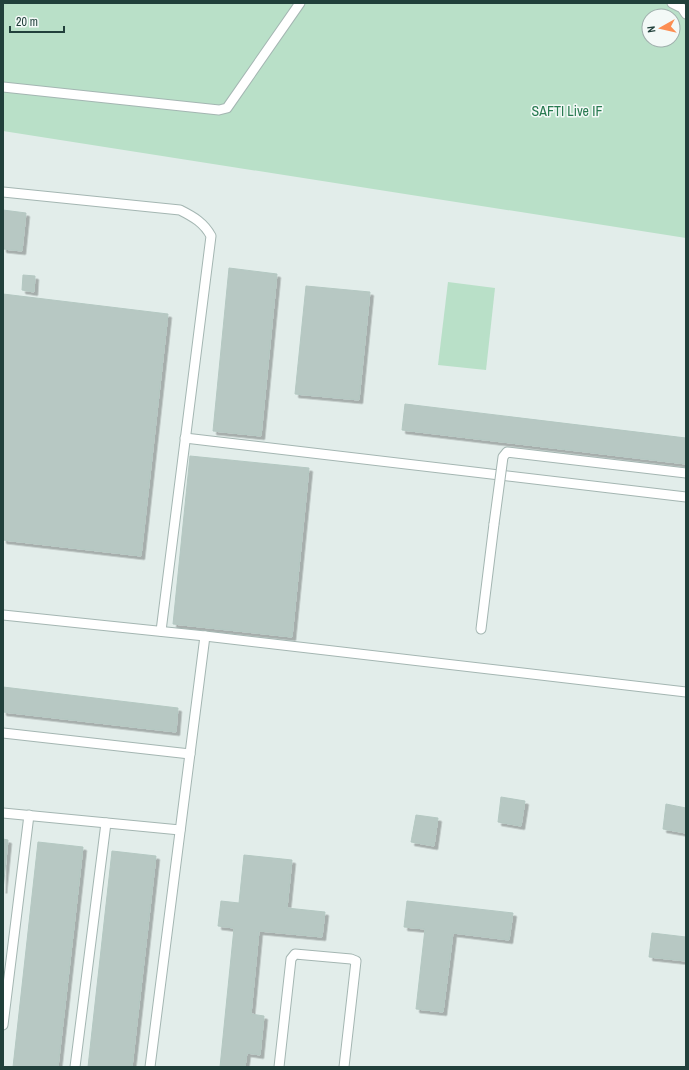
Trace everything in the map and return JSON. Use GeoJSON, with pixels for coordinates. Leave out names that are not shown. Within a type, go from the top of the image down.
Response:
{"type":"FeatureCollection","features":[{"type":"Feature","properties":{"kind":"lane"},"geometry":{"type":"LineString","coordinates":[[3,87],[219,110],[227,108],[300,3]]}},
{"type":"Feature","properties":{"kind":"lane"},"geometry":{"type":"LineString","coordinates":[[672,3],[682,8],[686,14]]}},
{"type":"Feature","properties":{"kind":"lane"},"geometry":{"type":"LineString","coordinates":[[3,192],[180,210],[194,217],[206,227],[211,236],[161,631]]}},
{"type":"Feature","properties":{"kind":"lane"},"geometry":{"type":"LineString","coordinates":[[185,438],[686,497]]}},
{"type":"Feature","properties":{"kind":"lane"},"geometry":{"type":"LineString","coordinates":[[482,629],[503,457],[507,452],[686,473]]}},
{"type":"Feature","properties":{"kind":"lane"},"geometry":{"type":"LineString","coordinates":[[3,616],[161,631],[686,692]]}},
{"type":"Feature","properties":{"kind":"lane"},"geometry":{"type":"LineString","coordinates":[[150,1067],[205,636]]}},
{"type":"Feature","properties":{"kind":"lane"},"geometry":{"type":"LineString","coordinates":[[3,733],[190,754]]}},
{"type":"Feature","properties":{"kind":"lane"},"geometry":{"type":"LineString","coordinates":[[3,813],[180,830]]}},
{"type":"Feature","properties":{"kind":"lane"},"geometry":{"type":"LineString","coordinates":[[3,1025],[29,815]]}},
{"type":"Feature","properties":{"kind":"lane"},"geometry":{"type":"LineString","coordinates":[[75,1067],[106,823]]}},
{"type":"Feature","properties":{"kind":"lane"},"geometry":{"type":"LineString","coordinates":[[279,1067],[291,959],[295,954],[351,959],[356,961],[344,1067]]}},
{"type":"Feature","properties":{"kind":"green space","name":"SAFTI Live IF"},"geometry":{"type":"Polygon","coordinates":[[[3,3],[686,3],[686,238],[3,131],[3,3]]]}},
{"type":"Feature","properties":{"kind":"green space"},"geometry":{"type":"Polygon","coordinates":[[[448,282],[495,288],[486,370],[438,365],[448,282]]]}},
{"type":"Feature","properties":{"kind":"building"},"geometry":{"type":"Polygon","coordinates":[[[3,210],[26,213],[22,251],[3,249],[3,210]]]}},
{"type":"Feature","properties":{"kind":"building"},"geometry":{"type":"Polygon","coordinates":[[[229,268],[277,274],[261,436],[213,431],[229,268]]]}},
{"type":"Feature","properties":{"kind":"building"},"geometry":{"type":"Polygon","coordinates":[[[23,275],[35,276],[34,292],[22,290],[23,275]]]}},
{"type":"Feature","properties":{"kind":"building"},"geometry":{"type":"Polygon","coordinates":[[[306,286],[370,292],[359,400],[295,394],[306,286]]]}},
{"type":"Feature","properties":{"kind":"building"},"geometry":{"type":"Polygon","coordinates":[[[3,294],[168,314],[141,556],[3,540],[3,294]]]}},
{"type":"Feature","properties":{"kind":"building"},"geometry":{"type":"Polygon","coordinates":[[[405,404],[686,438],[686,464],[402,430],[405,404]]]}},
{"type":"Feature","properties":{"kind":"building"},"geometry":{"type":"Polygon","coordinates":[[[190,456],[309,468],[292,637],[173,624],[190,456]]]}},
{"type":"Feature","properties":{"kind":"building"},"geometry":{"type":"Polygon","coordinates":[[[3,687],[178,708],[176,732],[3,712],[3,687]]]}},
{"type":"Feature","properties":{"kind":"building"},"geometry":{"type":"Polygon","coordinates":[[[501,797],[525,801],[521,826],[498,822],[501,797]]]}},
{"type":"Feature","properties":{"kind":"building"},"geometry":{"type":"Polygon","coordinates":[[[666,804],[686,808],[686,833],[663,829],[666,804]]]}},
{"type":"Feature","properties":{"kind":"building"},"geometry":{"type":"Polygon","coordinates":[[[416,815],[438,818],[434,846],[411,842],[416,815]]]}},
{"type":"Feature","properties":{"kind":"building"},"geometry":{"type":"Polygon","coordinates":[[[3,839],[8,840],[3,890],[3,839]]]}},
{"type":"Feature","properties":{"kind":"building"},"geometry":{"type":"Polygon","coordinates":[[[38,842],[83,847],[58,1067],[13,1067],[38,842]]]}},
{"type":"Feature","properties":{"kind":"building"},"geometry":{"type":"Polygon","coordinates":[[[112,851],[156,856],[132,1067],[88,1067],[112,851]]]}},
{"type":"Feature","properties":{"kind":"building"},"geometry":{"type":"Polygon","coordinates":[[[244,855],[292,860],[287,908],[325,912],[322,937],[259,931],[251,1014],[264,1016],[260,1055],[247,1053],[245,1067],[220,1067],[234,928],[218,926],[221,901],[239,903],[244,855]]]}},
{"type":"Feature","properties":{"kind":"building"},"geometry":{"type":"Polygon","coordinates":[[[407,901],[513,913],[509,940],[453,933],[443,1012],[416,1009],[425,929],[404,927],[407,901]]]}},
{"type":"Feature","properties":{"kind":"building"},"geometry":{"type":"Polygon","coordinates":[[[652,933],[686,937],[686,961],[649,957],[652,933]]]}}]}
